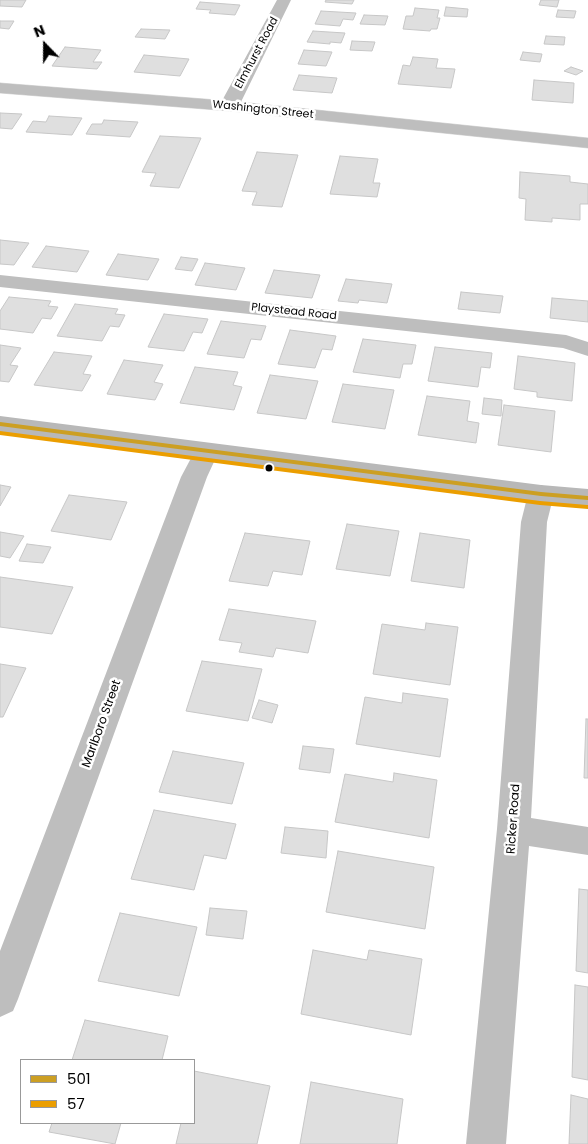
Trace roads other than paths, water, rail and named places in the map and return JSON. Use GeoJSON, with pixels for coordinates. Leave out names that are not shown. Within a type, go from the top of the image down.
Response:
{"type":"FeatureCollection","features":[{"type":"Feature","properties":{"kind":"main road"},"geometry":{"type":"LineString","coordinates":[[0,424],[541,494],[588,498]]}},
{"type":"Feature","properties":{"kind":"street","name":"Elmhurst Road"},"geometry":{"type":"LineString","coordinates":[[230,106],[233,96],[284,0]]}},
{"type":"Feature","properties":{"kind":"street","name":"Washington Street"},"geometry":{"type":"LineString","coordinates":[[0,88],[230,106],[588,143]]}},
{"type":"Feature","properties":{"kind":"street","name":"Playstead Road"},"geometry":{"type":"LineString","coordinates":[[0,281],[566,342],[588,349]]}},
{"type":"Feature","properties":{"kind":"street","name":"Marlboro Street"},"geometry":{"type":"LineString","coordinates":[[0,999],[194,477],[207,451]]}},
{"type":"Feature","properties":{"kind":"street","name":"Ricker Road"},"geometry":{"type":"LineString","coordinates":[[486,1144],[514,829],[534,522],[541,494]]}},
{"type":"Feature","properties":{"kind":"street"},"geometry":{"type":"LineString","coordinates":[[514,829],[588,841]]}}]}
